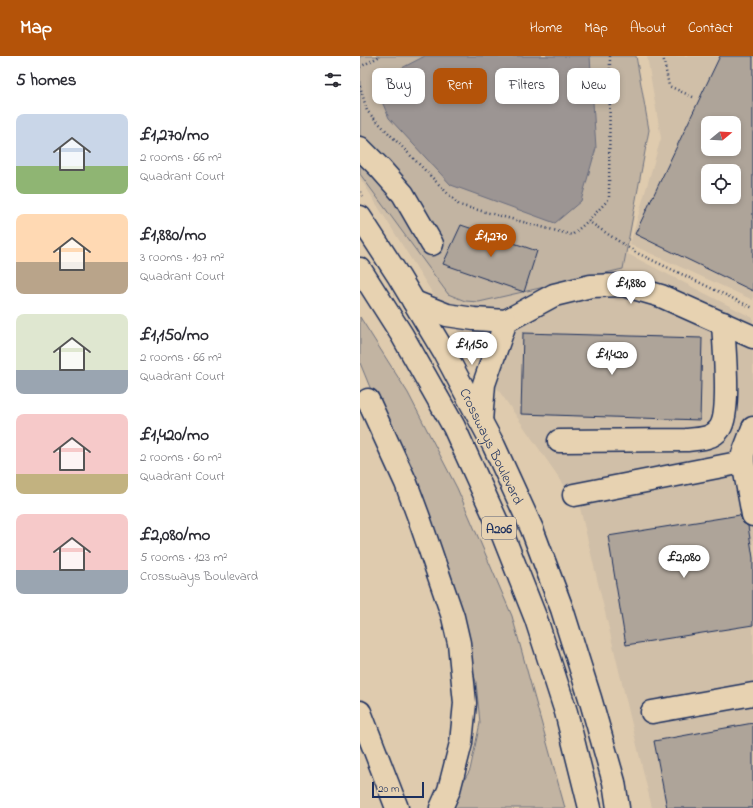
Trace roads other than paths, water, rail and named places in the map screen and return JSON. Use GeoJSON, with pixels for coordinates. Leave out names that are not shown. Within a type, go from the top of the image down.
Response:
{"type":"FeatureCollection","features":[{"type":"Feature","properties":{"kind":"main road"},"geometry":{"type":"LineString","coordinates":[[360,148],[403,194],[432,244]]}},
{"type":"Feature","properties":{"kind":"main road","name":"Crossways Boulevard"},"geometry":{"type":"LineString","coordinates":[[360,217],[399,277],[444,352],[496,450],[532,529],[562,608],[590,698],[614,782],[618,808]]}},
{"type":"Feature","properties":{"kind":"main road","name":"Crossways Boulevard"},"geometry":{"type":"LineString","coordinates":[[360,269],[402,335],[454,427],[502,533],[536,619],[562,698],[590,808]]}},
{"type":"Feature","properties":{"kind":"main road"},"geometry":{"type":"LineString","coordinates":[[414,302],[447,315],[474,319],[506,321],[554,294],[591,286],[623,285],[661,296],[753,337]]}},
{"type":"Feature","properties":{"kind":"main road"},"geometry":{"type":"LineString","coordinates":[[481,421],[484,384],[506,321]]}},
{"type":"Feature","properties":{"kind":"main road"},"geometry":{"type":"LineString","coordinates":[[559,441],[686,440],[704,439],[713,435],[720,429],[724,421],[726,409],[722,323]]}},
{"type":"Feature","properties":{"kind":"main road"},"geometry":{"type":"LineString","coordinates":[[368,400],[406,483],[453,617],[459,643],[466,703],[461,743],[449,790],[441,808]]}},
{"type":"Feature","properties":{"kind":"main road"},"geometry":{"type":"LineString","coordinates":[[753,428],[743,454],[743,462],[753,515]]}},
{"type":"Feature","properties":{"kind":"main road"},"geometry":{"type":"LineString","coordinates":[[574,496],[743,462]]}},
{"type":"Feature","properties":{"kind":"main road"},"geometry":{"type":"LineString","coordinates":[[652,712],[753,694]]}},
{"type":"Feature","properties":{"kind":"main road"},"geometry":{"type":"LineString","coordinates":[[360,712],[397,808]]}}]}
